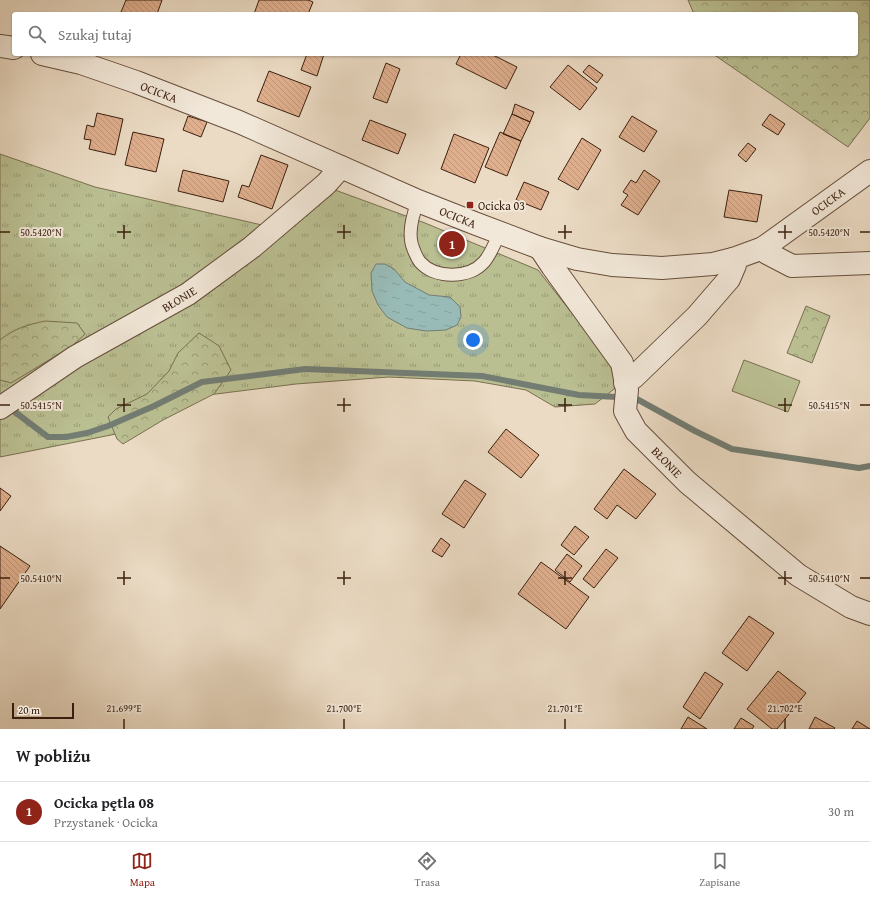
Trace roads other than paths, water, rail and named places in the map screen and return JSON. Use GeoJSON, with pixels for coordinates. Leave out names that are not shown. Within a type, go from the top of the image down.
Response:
{"type":"FeatureCollection","features":[{"type":"Feature","properties":{"kind":"street"},"geometry":{"type":"LineString","coordinates":[[0,46],[12,48]]}},
{"type":"Feature","properties":{"kind":"street","name":"OCICKA"},"geometry":{"type":"LineString","coordinates":[[51,56],[81,63],[136,82],[239,122],[418,201],[540,248],[576,259],[612,265],[662,268],[713,264],[733,259],[763,248],[870,171]]}},
{"type":"Feature","properties":{"kind":"street","name":"BŁONIE"},"geometry":{"type":"LineString","coordinates":[[0,408],[75,357],[188,294],[252,247],[326,184],[341,167]]}},
{"type":"Feature","properties":{"kind":"street","name":"BŁONIE"},"geometry":{"type":"LineString","coordinates":[[540,248],[556,273],[622,364],[627,390],[625,411],[636,431],[687,482],[798,575],[851,607],[870,614]]}},
{"type":"Feature","properties":{"kind":"street"},"geometry":{"type":"LineString","coordinates":[[763,248],[767,253],[792,266],[870,263]]}},
{"type":"Feature","properties":{"kind":"street"},"geometry":{"type":"LineString","coordinates":[[625,382],[634,377],[697,316],[729,279],[735,265],[733,259]]}},
{"type":"Feature","properties":{"kind":"lane"},"geometry":{"type":"LineString","coordinates":[[418,201],[413,214],[411,232],[412,244],[415,254],[420,262],[434,271],[459,274],[469,272],[477,268],[488,256],[500,233]]}},
{"type":"Feature","properties":{"kind":"water"},"geometry":{"type":"Polygon","coordinates":[[[376,264],[385,264],[394,269],[405,282],[429,295],[450,297],[460,307],[461,317],[457,325],[446,330],[426,331],[407,328],[387,317],[378,305],[372,291],[371,273],[376,264]]]}},
{"type":"Feature","properties":{"kind":"waterway"},"geometry":{"type":"LineString","coordinates":[[11,409],[48,437],[66,437],[87,433],[108,426],[154,406],[202,382],[305,369],[482,376],[579,395],[617,397]]}},
{"type":"Feature","properties":{"kind":"waterway"},"geometry":{"type":"LineString","coordinates":[[635,398],[695,431],[732,449],[859,468],[870,466]]}},
{"type":"Feature","properties":{"kind":"place","name":"Ocicka 03"},"geometry":{"type":"Point","coordinates":[470,205]}},
{"type":"Feature","properties":{"kind":"place","name":"Ocicka pętla 08"},"geometry":{"type":"Point","coordinates":[452,244]}}]}
